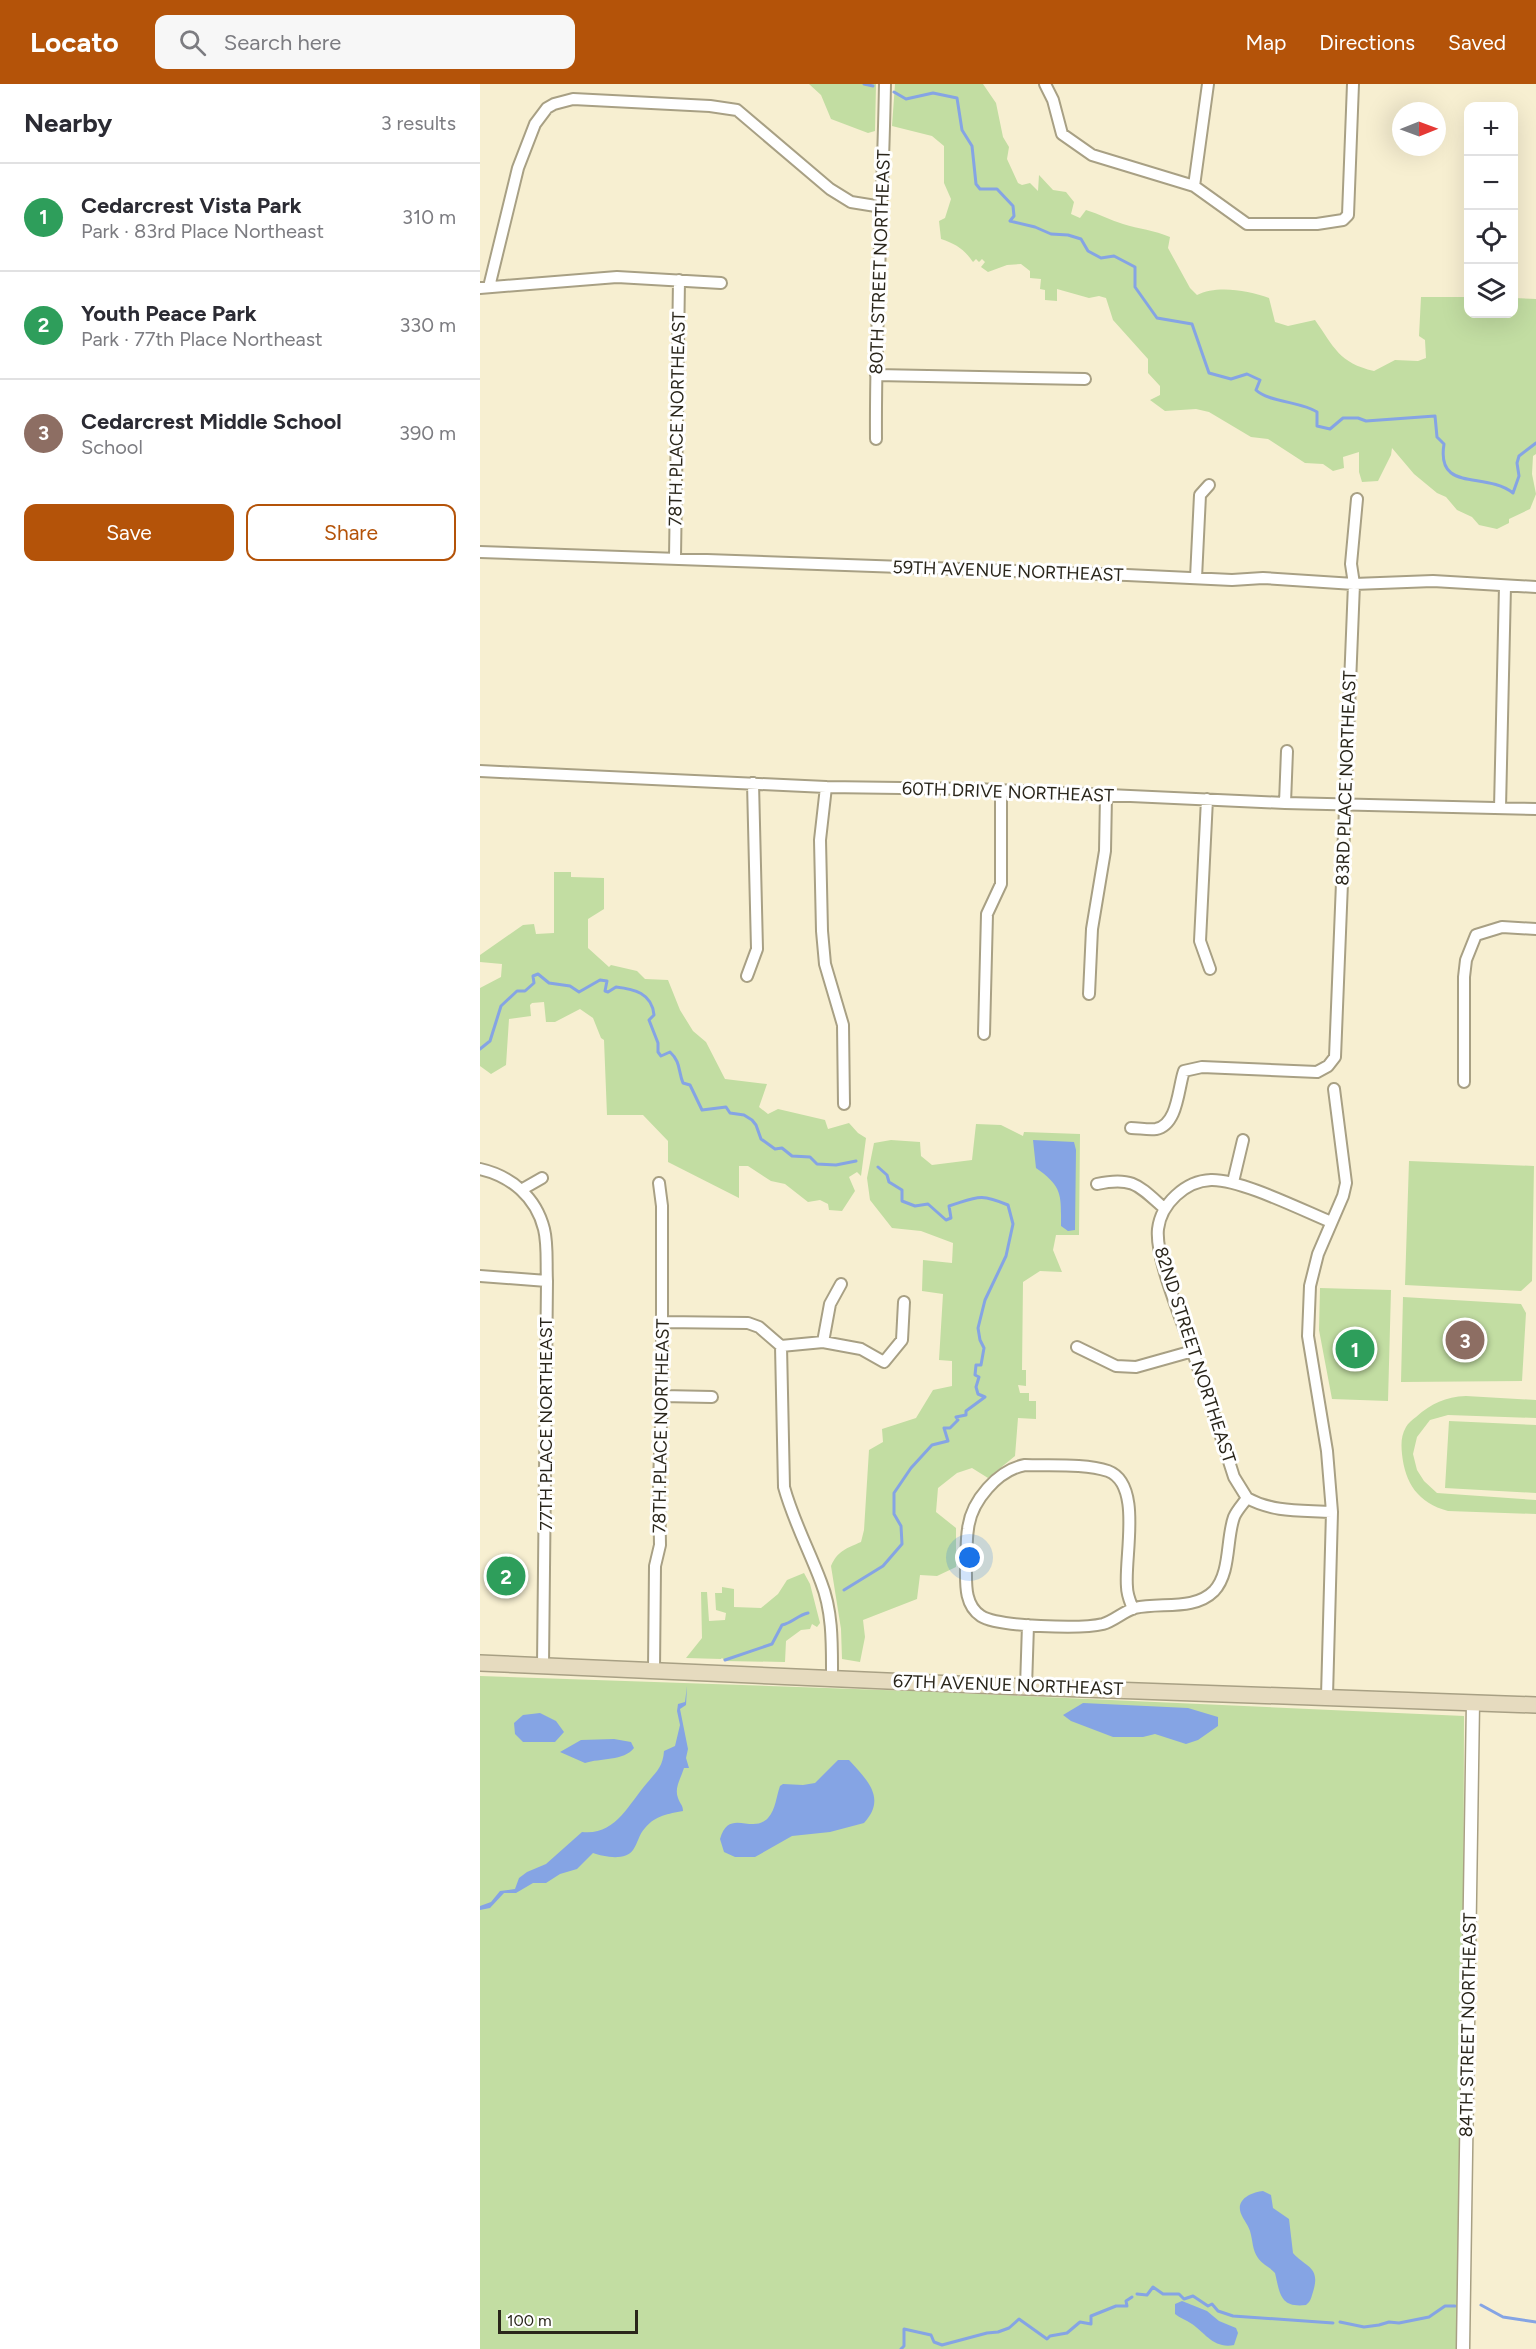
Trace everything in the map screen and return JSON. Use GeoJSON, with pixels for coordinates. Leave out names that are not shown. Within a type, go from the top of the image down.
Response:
{"type":"FeatureCollection","features":[{"type":"Feature","properties":{"kind":"main road","name":"67TH AVENUE NORTHEAST"},"geometry":{"type":"LineString","coordinates":[[480,1663],[1026,1687],[1536,1705]]}},
{"type":"Feature","properties":{"kind":"street","name":"80TH STREET NORTHEAST"},"geometry":{"type":"LineString","coordinates":[[876,439],[885,84]]}},
{"type":"Feature","properties":{"kind":"street"},"geometry":{"type":"LineString","coordinates":[[1045,84],[1053,100],[1062,134],[1092,155],[1194,186],[1247,224],[1317,224],[1343,220],[1348,214],[1353,84]]}},
{"type":"Feature","properties":{"kind":"street"},"geometry":{"type":"LineString","coordinates":[[1194,186],[1208,84]]}},
{"type":"Feature","properties":{"kind":"street"},"geometry":{"type":"LineString","coordinates":[[721,283],[617,277],[485,287],[518,168],[535,124],[547,108],[573,99],[711,106],[737,110],[830,189],[851,202],[882,207]]}},
{"type":"Feature","properties":{"kind":"street","name":"78TH PLACE NORTHEAST"},"geometry":{"type":"LineString","coordinates":[[675,558],[679,280]]}},
{"type":"Feature","properties":{"kind":"street"},"geometry":{"type":"LineString","coordinates":[[876,375],[1085,379]]}},
{"type":"Feature","properties":{"kind":"street"},"geometry":{"type":"LineString","coordinates":[[1196,579],[1200,495],[1209,485]]}},
{"type":"Feature","properties":{"kind":"street","name":"83RD PLACE NORTHEAST"},"geometry":{"type":"LineString","coordinates":[[1131,1128],[1156,1129],[1168,1123],[1173,1113],[1184,1071],[1202,1067],[1317,1072],[1328,1066],[1335,1057],[1354,584],[1351,564],[1357,499]]}},
{"type":"Feature","properties":{"kind":"street","name":"59TH AVENUE NORTHEAST"},"geometry":{"type":"LineString","coordinates":[[480,552],[1196,579],[1263,578],[1354,584],[1432,581],[1536,587]]}},
{"type":"Feature","properties":{"kind":"street"},"geometry":{"type":"LineString","coordinates":[[1500,808],[1505,586]]}},
{"type":"Feature","properties":{"kind":"street"},"geometry":{"type":"LineString","coordinates":[[1285,803],[1287,751]]}},
{"type":"Feature","properties":{"kind":"street","name":"60TH DRIVE NORTHEAST"},"geometry":{"type":"LineString","coordinates":[[480,771],[826,787],[1536,809]]}},
{"type":"Feature","properties":{"kind":"street"},"geometry":{"type":"LineString","coordinates":[[747,976],[757,949],[753,783]]}},
{"type":"Feature","properties":{"kind":"street"},"geometry":{"type":"LineString","coordinates":[[826,787],[820,840],[822,931],[825,964],[843,1025],[844,1104]]}},
{"type":"Feature","properties":{"kind":"street"},"geometry":{"type":"LineString","coordinates":[[984,1034],[987,914],[1001,884],[1001,791]]}},
{"type":"Feature","properties":{"kind":"street"},"geometry":{"type":"LineString","coordinates":[[1089,994],[1092,929],[1105,851],[1106,795]]}},
{"type":"Feature","properties":{"kind":"street"},"geometry":{"type":"LineString","coordinates":[[1207,800],[1200,941],[1210,969]]}},
{"type":"Feature","properties":{"kind":"street"},"geometry":{"type":"LineString","coordinates":[[1464,1082],[1464,977],[1466,960],[1476,935],[1502,927],[1536,928]]}},
{"type":"Feature","properties":{"kind":"street"},"geometry":{"type":"LineString","coordinates":[[1327,1696],[1332,1512],[1327,1451],[1308,1336],[1310,1286],[1318,1254],[1343,1196],[1346,1183],[1334,1089]]}},
{"type":"Feature","properties":{"kind":"street"},"geometry":{"type":"LineString","coordinates":[[1233,1182],[1243,1140]]}},
{"type":"Feature","properties":{"kind":"street","name":"77TH PLACE NORTHEAST"},"geometry":{"type":"LineString","coordinates":[[480,1169],[497,1173],[513,1181],[537,1210],[544,1230],[548,1281],[543,1666]]}},
{"type":"Feature","properties":{"kind":"street"},"geometry":{"type":"LineString","coordinates":[[521,1190],[542,1178]]}},
{"type":"Feature","properties":{"kind":"street"},"geometry":{"type":"LineString","coordinates":[[1097,1184],[1117,1179],[1137,1185],[1165,1209],[1180,1192],[1192,1185],[1210,1180],[1233,1182],[1331,1222]]}},
{"type":"Feature","properties":{"kind":"street","name":"78TH PLACE NORTHEAST"},"geometry":{"type":"LineString","coordinates":[[654,1670],[655,1566],[660,1545],[658,1483],[662,1396],[662,1206],[659,1182]]}},
{"type":"Feature","properties":{"kind":"street","name":"82ND STREET NORTHEAST"},"geometry":{"type":"LineString","coordinates":[[1165,1209],[1158,1227],[1158,1246],[1234,1477],[1247,1498]]}},
{"type":"Feature","properties":{"kind":"street"},"geometry":{"type":"LineString","coordinates":[[480,1276],[548,1281]]}},
{"type":"Feature","properties":{"kind":"street"},"geometry":{"type":"LineString","coordinates":[[823,1342],[830,1304],[841,1284]]}},
{"type":"Feature","properties":{"kind":"street"},"geometry":{"type":"LineString","coordinates":[[662,1323],[748,1323],[759,1327],[781,1346],[823,1342],[861,1349],[884,1362],[902,1340],[904,1302]]}},
{"type":"Feature","properties":{"kind":"street"},"geometry":{"type":"LineString","coordinates":[[781,1346],[784,1487],[789,1508],[822,1583],[829,1612],[832,1678]]}},
{"type":"Feature","properties":{"kind":"street"},"geometry":{"type":"LineString","coordinates":[[1077,1347],[1116,1366],[1136,1367],[1193,1351]]}},
{"type":"Feature","properties":{"kind":"street"},"geometry":{"type":"LineString","coordinates":[[662,1396],[712,1397]]}},
{"type":"Feature","properties":{"kind":"street"},"geometry":{"type":"LineString","coordinates":[[1133,1609],[1126,1585],[1129,1504],[1124,1485],[1117,1478],[1110,1472],[1093,1467],[1025,1465],[1014,1467],[996,1478],[975,1508],[968,1529],[965,1588],[973,1607],[980,1615],[1000,1623],[1101,1624],[1133,1609],[1187,1604],[1200,1600],[1215,1590],[1223,1574],[1235,1515],[1247,1498],[1261,1506],[1276,1509],[1332,1512]]}},
{"type":"Feature","properties":{"kind":"street"},"geometry":{"type":"LineString","coordinates":[[1026,1687],[1028,1625]]}},
{"type":"Feature","properties":{"kind":"street","name":"84TH STREET NORTHEAST"},"geometry":{"type":"LineString","coordinates":[[1463,2349],[1473,1702]]}},
{"type":"Feature","properties":{"kind":"green space"},"geometry":{"type":"Polygon","coordinates":[[[809,84],[876,84],[875,131],[868,133],[831,119],[821,95],[809,84]]]}},
{"type":"Feature","properties":{"kind":"green space"},"geometry":{"type":"Polygon","coordinates":[[[895,84],[983,84],[996,103],[1003,137],[1009,147],[1007,159],[1018,183],[1022,185],[1030,183],[1038,191],[1039,175],[1053,190],[1066,192],[1074,202],[1071,214],[1080,218],[1086,210],[1123,224],[1170,237],[1168,248],[1190,288],[1197,295],[1223,289],[1269,298],[1275,322],[1288,326],[1315,320],[1338,353],[1362,368],[1374,371],[1395,360],[1418,361],[1426,358],[1425,340],[1419,336],[1421,297],[1464,297],[1464,318],[1518,318],[1518,298],[1536,299],[1536,454],[1533,456],[1532,474],[1536,494],[1530,509],[1509,519],[1509,523],[1497,529],[1479,525],[1472,517],[1457,510],[1446,497],[1437,493],[1414,474],[1392,448],[1391,455],[1378,481],[1362,482],[1359,472],[1359,452],[1343,457],[1344,468],[1333,471],[1323,464],[1305,463],[1268,439],[1251,437],[1209,412],[1196,409],[1165,411],[1150,400],[1160,395],[1160,386],[1148,373],[1148,359],[1113,320],[1106,298],[1099,296],[1089,298],[1057,289],[1057,301],[1045,300],[1045,290],[1040,289],[1041,279],[1030,278],[1030,271],[1021,264],[1007,265],[988,272],[981,267],[985,262],[982,259],[979,262],[976,259],[973,262],[959,248],[941,239],[939,221],[945,218],[951,199],[944,183],[944,146],[932,136],[892,126],[895,84]]]}},
{"type":"Feature","properties":{"kind":"green space"},"geometry":{"type":"Polygon","coordinates":[[[554,872],[571,872],[571,877],[604,878],[604,909],[588,919],[588,948],[609,967],[611,965],[637,971],[645,979],[668,980],[680,1010],[693,1031],[706,1042],[725,1079],[767,1084],[759,1107],[768,1114],[778,1109],[825,1120],[828,1129],[849,1123],[866,1138],[861,1176],[857,1172],[849,1177],[855,1191],[842,1211],[829,1210],[828,1204],[820,1200],[808,1202],[785,1184],[771,1181],[748,1166],[739,1166],[739,1198],[668,1162],[668,1141],[643,1115],[607,1115],[604,1040],[593,1018],[580,1009],[555,1022],[546,1022],[544,1002],[532,1003],[530,1005],[531,1016],[509,1019],[506,1065],[491,1074],[480,1066],[480,988],[501,977],[502,964],[480,962],[480,955],[523,925],[534,924],[536,934],[554,933],[554,872]]]}},
{"type":"Feature","properties":{"kind":"green space"},"geometry":{"type":"Polygon","coordinates":[[[976,1124],[1001,1125],[1023,1136],[1024,1132],[1080,1134],[1079,1235],[1056,1235],[1053,1250],[1062,1272],[1040,1271],[1023,1282],[1022,1370],[1026,1370],[1026,1386],[1018,1385],[1020,1393],[1029,1393],[1029,1401],[1036,1401],[1036,1419],[1018,1418],[1015,1456],[988,1478],[972,1468],[957,1473],[938,1488],[936,1512],[956,1528],[956,1567],[937,1576],[920,1575],[917,1599],[863,1620],[865,1637],[860,1662],[842,1659],[841,1629],[831,1566],[839,1553],[861,1542],[864,1530],[869,1450],[883,1442],[882,1429],[916,1418],[933,1390],[952,1386],[952,1361],[939,1360],[943,1294],[922,1291],[923,1260],[952,1263],[953,1243],[921,1231],[892,1228],[870,1200],[867,1178],[874,1143],[891,1140],[920,1142],[921,1156],[932,1165],[972,1160],[976,1124]]]}},
{"type":"Feature","properties":{"kind":"green space"},"geometry":{"type":"Polygon","coordinates":[[[1409,1161],[1534,1166],[1532,1281],[1521,1291],[1405,1285],[1409,1161]]]}},
{"type":"Feature","properties":{"kind":"green space"},"geometry":{"type":"Polygon","coordinates":[[[1320,1288],[1391,1290],[1388,1401],[1332,1399],[1319,1330],[1320,1288]]]}},
{"type":"Feature","properties":{"kind":"green space"},"geometry":{"type":"Polygon","coordinates":[[[1403,1297],[1521,1304],[1526,1313],[1522,1381],[1401,1382],[1403,1297]]]}},
{"type":"Feature","properties":{"kind":"green space"},"geometry":{"type":"Polygon","coordinates":[[[1466,1396],[1536,1400],[1536,1418],[1448,1415],[1430,1420],[1417,1437],[1413,1454],[1417,1470],[1424,1481],[1437,1493],[1536,1500],[1536,1514],[1448,1511],[1429,1503],[1410,1483],[1402,1450],[1404,1430],[1410,1422],[1433,1404],[1445,1399],[1466,1396]]]}},
{"type":"Feature","properties":{"kind":"green space"},"geometry":{"type":"Polygon","coordinates":[[[1449,1421],[1536,1425],[1536,1493],[1445,1488],[1449,1421]]]}},
{"type":"Feature","properties":{"kind":"green space"},"geometry":{"type":"Polygon","coordinates":[[[804,1573],[810,1584],[820,1623],[817,1627],[812,1624],[810,1629],[801,1630],[786,1641],[785,1662],[686,1658],[702,1638],[701,1592],[707,1592],[709,1621],[725,1620],[726,1613],[716,1610],[715,1593],[722,1593],[722,1587],[734,1589],[734,1607],[761,1608],[778,1594],[787,1580],[804,1573]]]}},
{"type":"Feature","properties":{"kind":"green space"},"geometry":{"type":"Polygon","coordinates":[[[480,1676],[912,1691],[1464,1716],[1462,2349],[480,2349],[480,1676]]]}},
{"type":"Feature","properties":{"kind":"water"},"geometry":{"type":"Polygon","coordinates":[[[1033,1140],[1074,1142],[1076,1150],[1075,1230],[1068,1231],[1061,1226],[1059,1193],[1051,1181],[1036,1168],[1033,1140]]]}},
{"type":"Feature","properties":{"kind":"water"},"geometry":{"type":"Polygon","coordinates":[[[687,1686],[686,1705],[680,1709],[688,1749],[686,1758],[689,1768],[684,1768],[677,1790],[683,1811],[653,1820],[643,1830],[633,1850],[625,1856],[609,1857],[593,1853],[577,1869],[560,1874],[546,1883],[533,1883],[516,1893],[504,1893],[490,1908],[480,1910],[480,1906],[491,1902],[500,1891],[515,1889],[519,1878],[546,1864],[582,1832],[603,1829],[620,1817],[658,1769],[664,1751],[675,1746],[680,1725],[678,1704],[685,1702],[687,1686]]]}},
{"type":"Feature","properties":{"kind":"water"},"geometry":{"type":"Polygon","coordinates":[[[1083,1703],[1188,1708],[1218,1717],[1218,1726],[1198,1740],[1186,1744],[1155,1734],[1143,1737],[1113,1737],[1071,1721],[1063,1715],[1083,1703]]]}},
{"type":"Feature","properties":{"kind":"water"},"geometry":{"type":"Polygon","coordinates":[[[540,1713],[556,1721],[564,1732],[555,1742],[523,1742],[515,1734],[514,1723],[523,1715],[540,1713]]]}},
{"type":"Feature","properties":{"kind":"water"},"geometry":{"type":"Polygon","coordinates":[[[614,1739],[631,1742],[634,1748],[618,1757],[585,1763],[560,1752],[581,1740],[614,1739]]]}},
{"type":"Feature","properties":{"kind":"water"},"geometry":{"type":"Polygon","coordinates":[[[838,1760],[849,1760],[872,1790],[874,1805],[864,1823],[830,1832],[792,1836],[755,1857],[735,1857],[724,1852],[720,1839],[729,1825],[762,1822],[773,1811],[780,1786],[815,1783],[838,1760]]]}},
{"type":"Feature","properties":{"kind":"water"},"geometry":{"type":"Polygon","coordinates":[[[1263,2191],[1271,2195],[1273,2208],[1289,2219],[1293,2253],[1314,2272],[1313,2292],[1306,2305],[1286,2302],[1280,2293],[1275,2273],[1258,2258],[1255,2251],[1240,2206],[1247,2196],[1263,2191]]]}},
{"type":"Feature","properties":{"kind":"water"},"geometry":{"type":"Polygon","coordinates":[[[1182,2301],[1207,2311],[1219,2321],[1236,2328],[1238,2333],[1234,2345],[1227,2346],[1215,2342],[1175,2314],[1175,2304],[1182,2301]]]}},
{"type":"Feature","properties":{"kind":"waterway"},"geometry":{"type":"LineString","coordinates":[[864,84],[873,86]]}},
{"type":"Feature","properties":{"kind":"waterway"},"geometry":{"type":"LineString","coordinates":[[894,92],[906,99],[933,93],[957,98],[962,130],[972,146],[976,184],[980,189],[997,189],[1013,206],[1014,216],[1010,221],[1035,227],[1051,234],[1068,235],[1081,239],[1088,251],[1101,258],[1114,256],[1135,267],[1135,287],[1157,318],[1192,324],[1209,373],[1231,379],[1247,374],[1260,380],[1256,390],[1261,394],[1317,412],[1317,426],[1330,429],[1343,418],[1358,418],[1366,421],[1435,416],[1437,437],[1444,444],[1447,469],[1465,479],[1489,483],[1513,493],[1519,476],[1517,463],[1519,456],[1536,443]]}},
{"type":"Feature","properties":{"kind":"waterway"},"geometry":{"type":"LineString","coordinates":[[480,1049],[490,1041],[501,1006],[517,991],[525,991],[534,983],[533,976],[538,974],[549,983],[570,986],[579,992],[600,980],[607,981],[605,991],[608,992],[616,987],[629,989],[646,997],[650,1002],[654,1015],[649,1020],[658,1043],[658,1052],[661,1056],[670,1052],[674,1056],[683,1083],[690,1085],[702,1110],[726,1107],[730,1113],[744,1115],[756,1125],[761,1139],[775,1149],[782,1148],[792,1156],[810,1157],[817,1164],[836,1165],[856,1161]]}},
{"type":"Feature","properties":{"kind":"waterway"},"geometry":{"type":"LineString","coordinates":[[844,1590],[883,1566],[902,1544],[901,1526],[894,1514],[894,1493],[911,1468],[932,1445],[948,1441],[944,1428],[950,1428],[958,1420],[956,1417],[966,1415],[966,1411],[985,1397],[978,1394],[976,1387],[979,1377],[975,1375],[976,1365],[981,1365],[984,1348],[978,1328],[985,1300],[1006,1256],[1013,1224],[1008,1205],[984,1198],[949,1206],[951,1218],[946,1220],[928,1204],[915,1206],[902,1201],[902,1190],[889,1182],[887,1175],[878,1167]]}},
{"type":"Feature","properties":{"kind":"waterway"},"geometry":{"type":"LineString","coordinates":[[725,1660],[772,1644],[782,1625],[808,1613]]}},
{"type":"Feature","properties":{"kind":"waterway"},"geometry":{"type":"LineString","coordinates":[[1137,2294],[1147,2295],[1153,2287],[1163,2294],[1179,2294],[1184,2299],[1193,2296],[1208,2306],[1212,2304],[1218,2311],[1233,2316],[1333,2323]]}},
{"type":"Feature","properties":{"kind":"waterway"},"geometry":{"type":"LineString","coordinates":[[901,2349],[904,2346],[904,2329],[931,2335],[934,2342],[942,2345],[998,2332],[1009,2328],[1019,2319],[1047,2339],[1050,2336],[1067,2333],[1080,2322],[1091,2324],[1091,2316],[1116,2306],[1127,2306],[1126,2301],[1132,2297]]}},
{"type":"Feature","properties":{"kind":"waterway"},"geometry":{"type":"LineString","coordinates":[[1481,2305],[1503,2317],[1536,2322]]}},
{"type":"Feature","properties":{"kind":"waterway"},"geometry":{"type":"LineString","coordinates":[[1340,2322],[1364,2327],[1389,2322],[1399,2323],[1429,2317],[1445,2306],[1455,2306]]}},
{"type":"Feature","properties":{"kind":"place","name":"Cedarcrest Middle School"},"geometry":{"type":"Point","coordinates":[1465,1340]}},
{"type":"Feature","properties":{"kind":"place","name":"Cedarcrest Vista Park"},"geometry":{"type":"Point","coordinates":[1355,1349]}},
{"type":"Feature","properties":{"kind":"place","name":"Youth Peace Park"},"geometry":{"type":"Point","coordinates":[506,1576]}}]}
